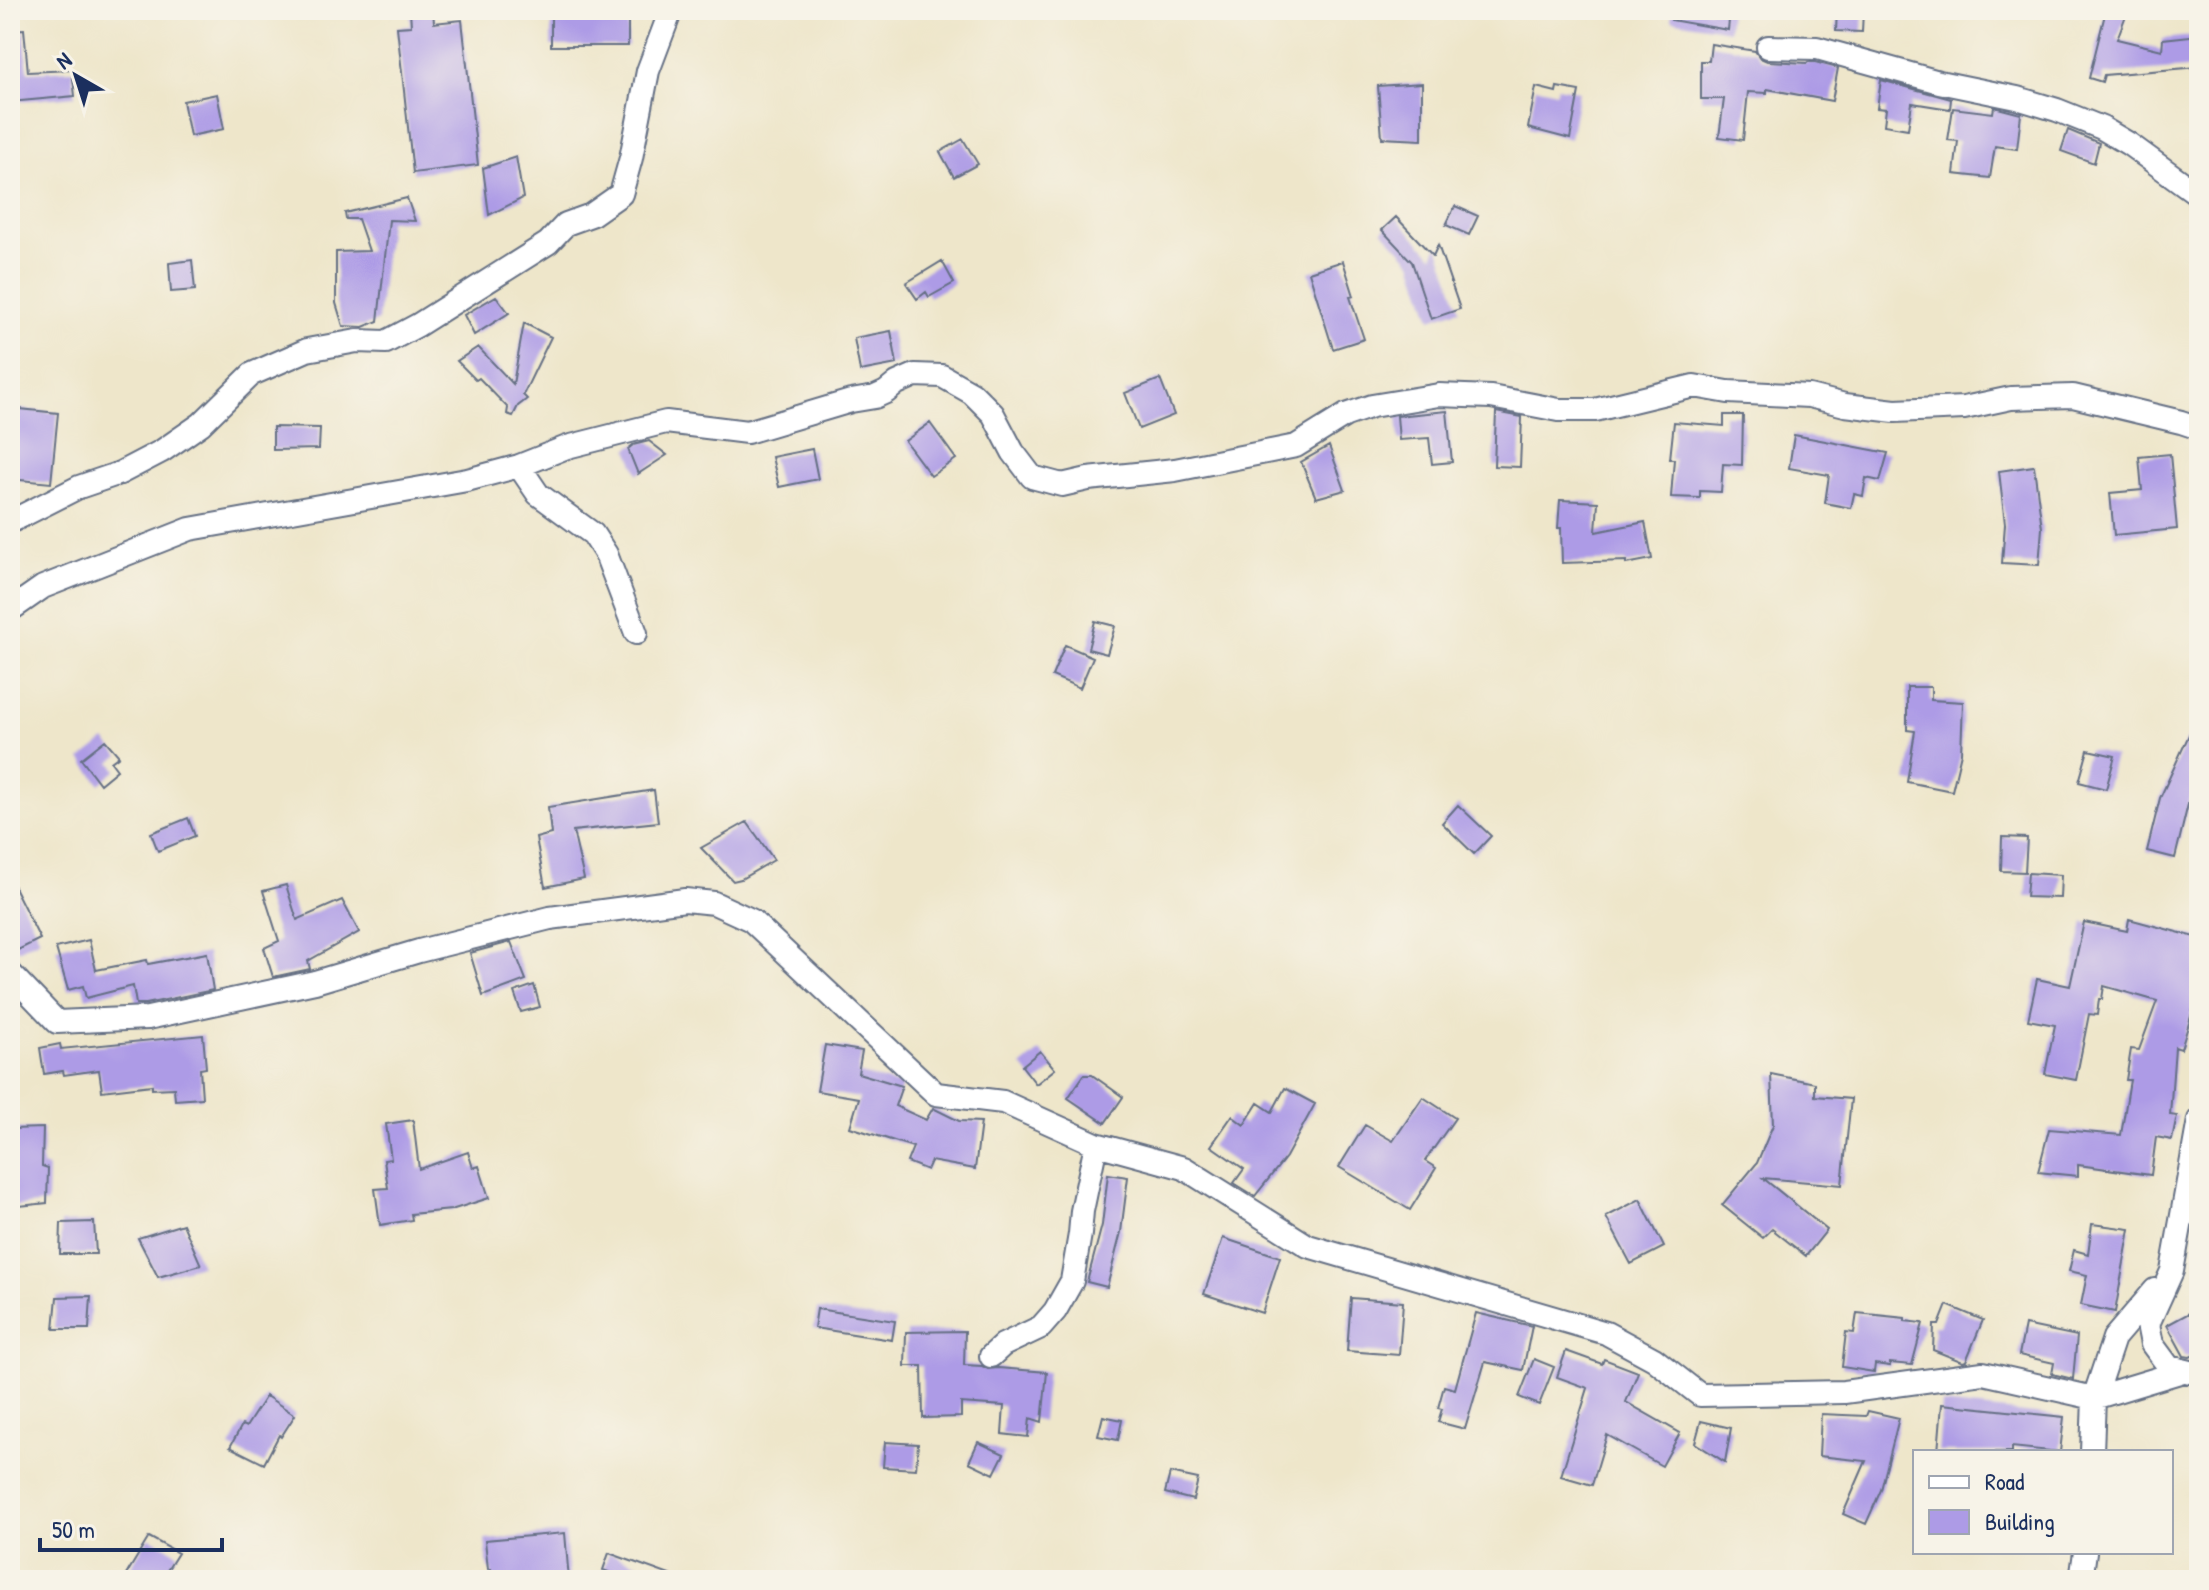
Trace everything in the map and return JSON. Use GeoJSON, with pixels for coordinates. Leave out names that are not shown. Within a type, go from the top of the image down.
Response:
{"type":"FeatureCollection","features":[{"type":"Feature","properties":{"kind":"street"},"geometry":{"type":"LineString","coordinates":[[10,522],[79,487],[120,473],[162,451],[201,424],[252,374],[307,350],[357,341],[386,342],[407,331],[548,243],[566,224],[591,215],[621,194],[648,71],[671,10]]}},
{"type":"Feature","properties":{"kind":"street"},"geometry":{"type":"LineString","coordinates":[[1768,47],[1817,48],[1939,82],[2017,98],[2057,110],[2102,128],[2129,144],[2199,195]]}},
{"type":"Feature","properties":{"kind":"street"},"geometry":{"type":"LineString","coordinates":[[10,610],[43,587],[190,529],[467,480],[519,466],[567,447],[666,422],[747,432],[851,401],[875,397],[915,375],[942,376],[972,393],[993,414],[1013,452],[1032,477],[1062,485],[1088,479],[1175,470],[1296,446],[1346,415],[1372,406],[1439,395],[1491,397],[1559,410],[1595,410],[1694,386],[1728,392],[1809,396],[1845,405],[1895,411],[1964,408],[2011,398],[2073,396],[2199,428]]}},
{"type":"Feature","properties":{"kind":"street"},"geometry":{"type":"LineString","coordinates":[[519,466],[538,494],[593,534],[606,554],[636,633]]}},
{"type":"Feature","properties":{"kind":"street"},"geometry":{"type":"LineString","coordinates":[[10,973],[57,1022],[148,1018],[315,982],[419,951],[550,918],[685,900],[714,903],[751,920],[936,1094],[1003,1102],[1096,1144],[1184,1168],[1308,1246],[1606,1333],[1654,1359],[1700,1395],[1844,1392],[1983,1373],[2094,1398],[2191,1372]]}},
{"type":"Feature","properties":{"kind":"street"},"geometry":{"type":"LineString","coordinates":[[2191,1372],[2169,1367],[2152,1344],[2148,1324],[2172,1271],[2199,1120]]}},
{"type":"Feature","properties":{"kind":"street"},"geometry":{"type":"LineString","coordinates":[[991,1356],[1003,1345],[1041,1327],[1055,1311],[1072,1281],[1096,1144]]}},
{"type":"Feature","properties":{"kind":"street"},"geometry":{"type":"LineString","coordinates":[[2092,1450],[2094,1398],[2114,1338],[2172,1271]]}},
{"type":"Feature","properties":{"kind":"street"},"geometry":{"type":"LineString","coordinates":[[2081,1580],[2085,1554]]}},
{"type":"Feature","properties":{"kind":"building"},"geometry":{"type":"Polygon","coordinates":[[[410,10],[433,10],[434,23],[462,20],[478,165],[413,173],[397,27],[411,26],[410,10]]]}},
{"type":"Feature","properties":{"kind":"building"},"geometry":{"type":"Polygon","coordinates":[[[551,10],[628,10],[628,46],[551,46],[551,10]]]}},
{"type":"Feature","properties":{"kind":"building"},"geometry":{"type":"Polygon","coordinates":[[[1672,10],[1730,10],[1728,30],[1671,20],[1672,10]]]}},
{"type":"Feature","properties":{"kind":"building"},"geometry":{"type":"Polygon","coordinates":[[[1837,10],[1863,10],[1862,32],[1836,31],[1837,10]]]}},
{"type":"Feature","properties":{"kind":"building"},"geometry":{"type":"Polygon","coordinates":[[[2106,10],[2128,10],[2117,39],[2162,50],[2163,39],[2199,35],[2199,67],[2104,75],[2102,82],[2089,78],[2106,10]]]}},
{"type":"Feature","properties":{"kind":"building"},"geometry":{"type":"Polygon","coordinates":[[[24,29],[28,72],[72,70],[75,96],[10,102],[10,30],[24,29]]]}},
{"type":"Feature","properties":{"kind":"building"},"geometry":{"type":"Polygon","coordinates":[[[1711,44],[1755,51],[1767,61],[1815,62],[1838,68],[1832,101],[1767,89],[1767,93],[1748,92],[1743,140],[1719,137],[1724,99],[1701,99],[1701,61],[1709,61],[1711,44]]]}},
{"type":"Feature","properties":{"kind":"building"},"geometry":{"type":"Polygon","coordinates":[[[1881,80],[1951,99],[1950,109],[1912,103],[1908,129],[1884,125],[1886,109],[1877,108],[1881,80]]]}},
{"type":"Feature","properties":{"kind":"building"},"geometry":{"type":"Polygon","coordinates":[[[1422,83],[1422,140],[1382,138],[1378,86],[1422,83]]]}},
{"type":"Feature","properties":{"kind":"building"},"geometry":{"type":"Polygon","coordinates":[[[1536,87],[1556,92],[1557,87],[1579,91],[1570,139],[1528,128],[1536,87]]]}},
{"type":"Feature","properties":{"kind":"building"},"geometry":{"type":"Polygon","coordinates":[[[217,94],[224,129],[190,136],[183,101],[217,94]]]}},
{"type":"Feature","properties":{"kind":"building"},"geometry":{"type":"Polygon","coordinates":[[[1994,107],[2021,114],[2017,149],[1995,146],[1990,178],[1954,174],[1958,141],[1948,140],[1953,108],[1993,113],[1994,107]]]}},
{"type":"Feature","properties":{"kind":"building"},"geometry":{"type":"Polygon","coordinates":[[[2068,130],[2099,143],[2094,163],[2061,151],[2068,130]]]}},
{"type":"Feature","properties":{"kind":"building"},"geometry":{"type":"Polygon","coordinates":[[[963,139],[978,164],[954,177],[940,152],[963,139]]]}},
{"type":"Feature","properties":{"kind":"building"},"geometry":{"type":"Polygon","coordinates":[[[516,157],[523,198],[489,215],[483,168],[516,157]]]}},
{"type":"Feature","properties":{"kind":"building"},"geometry":{"type":"Polygon","coordinates":[[[407,198],[415,221],[389,220],[378,321],[363,327],[343,326],[336,303],[336,252],[369,251],[358,219],[346,219],[345,213],[407,198]]]}},
{"type":"Feature","properties":{"kind":"building"},"geometry":{"type":"Polygon","coordinates":[[[1455,206],[1478,216],[1469,235],[1446,225],[1455,206]]]}},
{"type":"Feature","properties":{"kind":"building"},"geometry":{"type":"Polygon","coordinates":[[[1396,217],[1433,256],[1438,245],[1460,309],[1431,319],[1412,262],[1382,230],[1396,217]]]}},
{"type":"Feature","properties":{"kind":"building"},"geometry":{"type":"Polygon","coordinates":[[[192,260],[195,290],[171,292],[169,263],[192,260]]]}},
{"type":"Feature","properties":{"kind":"building"},"geometry":{"type":"Polygon","coordinates":[[[942,261],[954,283],[929,297],[926,292],[917,299],[906,283],[942,261]]]}},
{"type":"Feature","properties":{"kind":"building"},"geometry":{"type":"Polygon","coordinates":[[[1343,261],[1354,296],[1350,297],[1364,339],[1333,349],[1309,272],[1343,261]]]}},
{"type":"Feature","properties":{"kind":"building"},"geometry":{"type":"Polygon","coordinates":[[[496,296],[509,313],[474,335],[464,315],[496,296]]]}},
{"type":"Feature","properties":{"kind":"building"},"geometry":{"type":"Polygon","coordinates":[[[524,323],[551,337],[523,395],[527,399],[518,406],[513,416],[507,414],[508,408],[479,378],[476,380],[457,361],[478,347],[513,384],[524,323]]]}},
{"type":"Feature","properties":{"kind":"building"},"geometry":{"type":"Polygon","coordinates":[[[891,331],[897,364],[860,371],[854,338],[891,331]]]}},
{"type":"Feature","properties":{"kind":"building"},"geometry":{"type":"Polygon","coordinates":[[[1160,379],[1174,415],[1139,429],[1125,393],[1160,379]]]}},
{"type":"Feature","properties":{"kind":"building"},"geometry":{"type":"Polygon","coordinates":[[[10,408],[58,413],[51,483],[10,479],[10,408]]]}},
{"type":"Feature","properties":{"kind":"building"},"geometry":{"type":"Polygon","coordinates":[[[1447,411],[1452,462],[1432,464],[1429,438],[1399,440],[1397,416],[1447,411]]]}},
{"type":"Feature","properties":{"kind":"building"},"geometry":{"type":"Polygon","coordinates":[[[1496,412],[1522,417],[1520,467],[1494,466],[1496,412]]]}},
{"type":"Feature","properties":{"kind":"building"},"geometry":{"type":"Polygon","coordinates":[[[1724,415],[1743,415],[1742,465],[1723,464],[1721,492],[1700,491],[1700,498],[1671,497],[1674,459],[1670,459],[1674,422],[1724,426],[1724,415]]]}},
{"type":"Feature","properties":{"kind":"building"},"geometry":{"type":"Polygon","coordinates":[[[930,423],[956,459],[931,476],[905,441],[930,423]]]}},
{"type":"Feature","properties":{"kind":"building"},"geometry":{"type":"Polygon","coordinates":[[[273,427],[320,428],[319,449],[273,450],[273,427]]]}},
{"type":"Feature","properties":{"kind":"building"},"geometry":{"type":"Polygon","coordinates":[[[1794,435],[1888,453],[1880,481],[1866,478],[1863,496],[1854,494],[1851,508],[1825,503],[1829,475],[1789,468],[1794,435]]]}},
{"type":"Feature","properties":{"kind":"building"},"geometry":{"type":"Polygon","coordinates":[[[649,441],[667,455],[638,474],[628,449],[649,441]]]}},
{"type":"Feature","properties":{"kind":"building"},"geometry":{"type":"Polygon","coordinates":[[[1329,446],[1345,490],[1316,498],[1301,462],[1329,446]]]}},
{"type":"Feature","properties":{"kind":"building"},"geometry":{"type":"Polygon","coordinates":[[[812,449],[818,479],[779,487],[772,457],[812,449]]]}},
{"type":"Feature","properties":{"kind":"building"},"geometry":{"type":"Polygon","coordinates":[[[2170,454],[2177,529],[2114,535],[2110,493],[2142,490],[2139,457],[2170,454]]]}},
{"type":"Feature","properties":{"kind":"building"},"geometry":{"type":"Polygon","coordinates":[[[2034,466],[2042,528],[2039,565],[2002,563],[2005,524],[1999,471],[2034,466]]]}},
{"type":"Feature","properties":{"kind":"building"},"geometry":{"type":"Polygon","coordinates":[[[1560,500],[1598,502],[1596,532],[1645,522],[1652,559],[1626,564],[1626,561],[1562,563],[1561,528],[1558,528],[1560,500]]]}},
{"type":"Feature","properties":{"kind":"building"},"geometry":{"type":"Polygon","coordinates":[[[1095,621],[1115,626],[1107,654],[1088,649],[1095,621]]]}},
{"type":"Feature","properties":{"kind":"building"},"geometry":{"type":"Polygon","coordinates":[[[1065,645],[1093,657],[1080,688],[1052,676],[1065,645]]]}},
{"type":"Feature","properties":{"kind":"building"},"geometry":{"type":"Polygon","coordinates":[[[1907,687],[1931,687],[1931,700],[1963,702],[1961,753],[1952,791],[1907,782],[1915,731],[1907,730],[1907,687]]]}},
{"type":"Feature","properties":{"kind":"building"},"geometry":{"type":"Polygon","coordinates":[[[2199,713],[2199,800],[2190,796],[2175,858],[2147,851],[2160,798],[2199,713]]]}},
{"type":"Feature","properties":{"kind":"building"},"geometry":{"type":"Polygon","coordinates":[[[105,740],[119,756],[111,762],[117,770],[100,784],[81,759],[105,740]]]}},
{"type":"Feature","properties":{"kind":"building"},"geometry":{"type":"Polygon","coordinates":[[[2088,750],[2115,756],[2106,789],[2079,782],[2088,750]]]}},
{"type":"Feature","properties":{"kind":"building"},"geometry":{"type":"Polygon","coordinates":[[[654,790],[658,822],[573,831],[584,879],[545,887],[536,838],[551,834],[548,807],[654,790]]]}},
{"type":"Feature","properties":{"kind":"building"},"geometry":{"type":"Polygon","coordinates":[[[1458,805],[1491,836],[1474,854],[1442,823],[1458,805]]]}},
{"type":"Feature","properties":{"kind":"building"},"geometry":{"type":"Polygon","coordinates":[[[188,818],[195,836],[158,851],[151,833],[188,818]]]}},
{"type":"Feature","properties":{"kind":"building"},"geometry":{"type":"Polygon","coordinates":[[[747,822],[774,860],[733,881],[701,848],[747,822]]]}},
{"type":"Feature","properties":{"kind":"building"},"geometry":{"type":"Polygon","coordinates":[[[2002,837],[2027,838],[2025,872],[2001,871],[2002,837]]]}},
{"type":"Feature","properties":{"kind":"building"},"geometry":{"type":"Polygon","coordinates":[[[2028,873],[2061,875],[2060,898],[2026,897],[2028,873]]]}},
{"type":"Feature","properties":{"kind":"building"},"geometry":{"type":"Polygon","coordinates":[[[10,879],[40,939],[18,950],[10,934],[10,879]]]}},
{"type":"Feature","properties":{"kind":"building"},"geometry":{"type":"Polygon","coordinates":[[[286,885],[297,920],[342,900],[359,932],[308,961],[310,969],[273,977],[264,948],[279,941],[263,891],[286,885]]]}},
{"type":"Feature","properties":{"kind":"building"},"geometry":{"type":"Polygon","coordinates":[[[2129,919],[2199,938],[2199,1011],[2193,1010],[2181,1049],[2175,1047],[2170,1115],[2177,1116],[2172,1140],[2156,1137],[2151,1175],[2078,1165],[2078,1176],[2038,1172],[2049,1129],[2121,1135],[2130,1080],[2126,1080],[2131,1049],[2139,1050],[2157,1001],[2104,986],[2097,1015],[2089,1014],[2076,1080],[2045,1074],[2055,1025],[2028,1020],[2037,979],[2070,986],[2084,922],[2127,931],[2129,919]]]}},
{"type":"Feature","properties":{"kind":"building"},"geometry":{"type":"Polygon","coordinates":[[[89,940],[96,970],[207,953],[213,990],[146,1004],[136,1004],[133,986],[86,998],[83,986],[68,990],[56,948],[89,940]]]}},
{"type":"Feature","properties":{"kind":"building"},"geometry":{"type":"Polygon","coordinates":[[[511,942],[526,980],[483,996],[470,953],[511,942]]]}},
{"type":"Feature","properties":{"kind":"building"},"geometry":{"type":"Polygon","coordinates":[[[534,985],[540,1007],[521,1012],[514,992],[534,985]]]}},
{"type":"Feature","properties":{"kind":"building"},"geometry":{"type":"Polygon","coordinates":[[[203,1035],[206,1068],[200,1069],[202,1098],[175,1100],[174,1088],[152,1089],[152,1085],[102,1091],[99,1070],[64,1075],[63,1071],[44,1074],[40,1048],[60,1044],[61,1049],[203,1035]]]}},
{"type":"Feature","properties":{"kind":"building"},"geometry":{"type":"Polygon","coordinates":[[[825,1045],[862,1051],[858,1073],[902,1086],[895,1106],[926,1120],[933,1108],[959,1121],[981,1122],[975,1169],[931,1161],[927,1170],[907,1162],[913,1147],[850,1127],[859,1098],[817,1091],[825,1045]]]}},
{"type":"Feature","properties":{"kind":"building"},"geometry":{"type":"Polygon","coordinates":[[[1040,1051],[1055,1069],[1036,1084],[1022,1066],[1040,1051]]]}},
{"type":"Feature","properties":{"kind":"building"},"geometry":{"type":"Polygon","coordinates":[[[1771,1074],[1815,1083],[1815,1096],[1851,1099],[1842,1185],[1763,1178],[1827,1230],[1806,1256],[1772,1229],[1763,1238],[1722,1205],[1757,1163],[1773,1125],[1771,1074]]]}},
{"type":"Feature","properties":{"kind":"building"},"geometry":{"type":"Polygon","coordinates":[[[1084,1075],[1092,1075],[1123,1097],[1105,1123],[1068,1098],[1084,1075]]]}},
{"type":"Feature","properties":{"kind":"building"},"geometry":{"type":"Polygon","coordinates":[[[1285,1088],[1315,1104],[1286,1157],[1255,1196],[1234,1183],[1244,1169],[1211,1146],[1232,1116],[1244,1125],[1258,1103],[1272,1112],[1285,1088]]]}},
{"type":"Feature","properties":{"kind":"building"},"geometry":{"type":"Polygon","coordinates":[[[1423,1097],[1455,1118],[1425,1161],[1436,1168],[1410,1210],[1339,1167],[1365,1125],[1393,1141],[1423,1097]]]}},
{"type":"Feature","properties":{"kind":"building"},"geometry":{"type":"Polygon","coordinates":[[[413,1120],[419,1169],[468,1152],[473,1168],[479,1166],[489,1198],[451,1210],[411,1214],[412,1220],[380,1225],[375,1189],[388,1188],[384,1160],[391,1159],[386,1124],[413,1120]]]}},
{"type":"Feature","properties":{"kind":"building"},"geometry":{"type":"Polygon","coordinates":[[[43,1128],[42,1166],[48,1168],[47,1203],[10,1207],[11,1129],[43,1128]]]}},
{"type":"Feature","properties":{"kind":"building"},"geometry":{"type":"Polygon","coordinates":[[[1108,1174],[1128,1177],[1121,1232],[1107,1287],[1087,1282],[1102,1225],[1108,1174]]]}},
{"type":"Feature","properties":{"kind":"building"},"geometry":{"type":"Polygon","coordinates":[[[1640,1199],[1664,1247],[1631,1264],[1606,1217],[1640,1199]]]}},
{"type":"Feature","properties":{"kind":"building"},"geometry":{"type":"Polygon","coordinates":[[[94,1222],[96,1254],[60,1254],[61,1223],[94,1222]]]}},
{"type":"Feature","properties":{"kind":"building"},"geometry":{"type":"Polygon","coordinates":[[[183,1224],[201,1265],[158,1277],[138,1238],[183,1224]]]}},
{"type":"Feature","properties":{"kind":"building"},"geometry":{"type":"Polygon","coordinates":[[[2092,1224],[2130,1229],[2115,1312],[2081,1305],[2087,1275],[2069,1271],[2074,1250],[2088,1254],[2092,1224]]]}},
{"type":"Feature","properties":{"kind":"building"},"geometry":{"type":"Polygon","coordinates":[[[1223,1238],[1280,1257],[1262,1313],[1204,1294],[1223,1238]]]}},
{"type":"Feature","properties":{"kind":"building"},"geometry":{"type":"Polygon","coordinates":[[[91,1296],[89,1329],[54,1329],[57,1297],[91,1296]]]}},
{"type":"Feature","properties":{"kind":"building"},"geometry":{"type":"Polygon","coordinates":[[[1351,1298],[1403,1302],[1399,1355],[1347,1351],[1351,1298]]]}},
{"type":"Feature","properties":{"kind":"building"},"geometry":{"type":"Polygon","coordinates":[[[1947,1305],[1983,1320],[1963,1362],[1933,1350],[1934,1325],[1939,1325],[1947,1305]]]}},
{"type":"Feature","properties":{"kind":"building"},"geometry":{"type":"Polygon","coordinates":[[[817,1309],[895,1321],[892,1340],[814,1328],[817,1309]]]}},
{"type":"Feature","properties":{"kind":"building"},"geometry":{"type":"Polygon","coordinates":[[[1476,1313],[1532,1326],[1523,1370],[1485,1362],[1465,1429],[1438,1422],[1442,1409],[1438,1408],[1444,1386],[1455,1389],[1476,1313]]]}},
{"type":"Feature","properties":{"kind":"building"},"geometry":{"type":"Polygon","coordinates":[[[1857,1313],[1923,1323],[1912,1365],[1875,1364],[1874,1372],[1842,1367],[1846,1332],[1854,1333],[1857,1313]]]}},
{"type":"Feature","properties":{"kind":"building"},"geometry":{"type":"Polygon","coordinates":[[[2189,1313],[2199,1332],[2199,1353],[2190,1357],[2184,1356],[2167,1325],[2189,1313]]]}},
{"type":"Feature","properties":{"kind":"building"},"geometry":{"type":"Polygon","coordinates":[[[2025,1325],[2077,1336],[2073,1379],[2052,1374],[2054,1363],[2019,1355],[2025,1325]]]}},
{"type":"Feature","properties":{"kind":"building"},"geometry":{"type":"Polygon","coordinates":[[[965,1331],[964,1365],[1047,1372],[1042,1422],[1030,1418],[1028,1437],[1002,1434],[1004,1406],[961,1403],[961,1417],[923,1418],[922,1366],[905,1366],[906,1332],[965,1331]]]}},
{"type":"Feature","properties":{"kind":"building"},"geometry":{"type":"Polygon","coordinates":[[[1566,1351],[1602,1364],[1604,1359],[1638,1372],[1626,1402],[1680,1433],[1662,1466],[1607,1435],[1592,1485],[1561,1476],[1588,1388],[1557,1377],[1566,1351]]]}},
{"type":"Feature","properties":{"kind":"building"},"geometry":{"type":"Polygon","coordinates":[[[1534,1359],[1554,1367],[1539,1405],[1519,1397],[1534,1359]]]}},
{"type":"Feature","properties":{"kind":"building"},"geometry":{"type":"Polygon","coordinates":[[[266,1396],[295,1415],[281,1437],[279,1435],[264,1464],[230,1447],[242,1425],[246,1427],[266,1396]]]}},
{"type":"Feature","properties":{"kind":"building"},"geometry":{"type":"Polygon","coordinates":[[[1942,1404],[2064,1417],[2060,1450],[2012,1447],[2012,1450],[1938,1450],[1942,1404]]]}},
{"type":"Feature","properties":{"kind":"building"},"geometry":{"type":"Polygon","coordinates":[[[1868,1411],[1899,1418],[1881,1490],[1866,1524],[1843,1514],[1866,1461],[1819,1456],[1821,1414],[1866,1416],[1868,1411]]]}},
{"type":"Feature","properties":{"kind":"building"},"geometry":{"type":"Polygon","coordinates":[[[1103,1416],[1122,1420],[1118,1440],[1098,1436],[1103,1416]]]}},
{"type":"Feature","properties":{"kind":"building"},"geometry":{"type":"Polygon","coordinates":[[[1701,1421],[1731,1428],[1725,1462],[1695,1443],[1701,1421]]]}},
{"type":"Feature","properties":{"kind":"building"},"geometry":{"type":"Polygon","coordinates":[[[885,1442],[918,1444],[916,1469],[883,1467],[885,1442]]]}},
{"type":"Feature","properties":{"kind":"building"},"geometry":{"type":"Polygon","coordinates":[[[978,1442],[1004,1454],[994,1474],[969,1462],[978,1442]]]}},
{"type":"Feature","properties":{"kind":"building"},"geometry":{"type":"Polygon","coordinates":[[[1170,1473],[1198,1479],[1193,1500],[1165,1493],[1170,1473]]]}},
{"type":"Feature","properties":{"kind":"building"},"geometry":{"type":"Polygon","coordinates":[[[565,1533],[569,1580],[492,1580],[485,1540],[565,1533]]]}},
{"type":"Feature","properties":{"kind":"building"},"geometry":{"type":"Polygon","coordinates":[[[149,1537],[178,1553],[161,1580],[123,1580],[149,1537]]]}},
{"type":"Feature","properties":{"kind":"building"},"geometry":{"type":"Polygon","coordinates":[[[609,1553],[678,1578],[630,1580],[603,1570],[609,1553]]]}}]}
